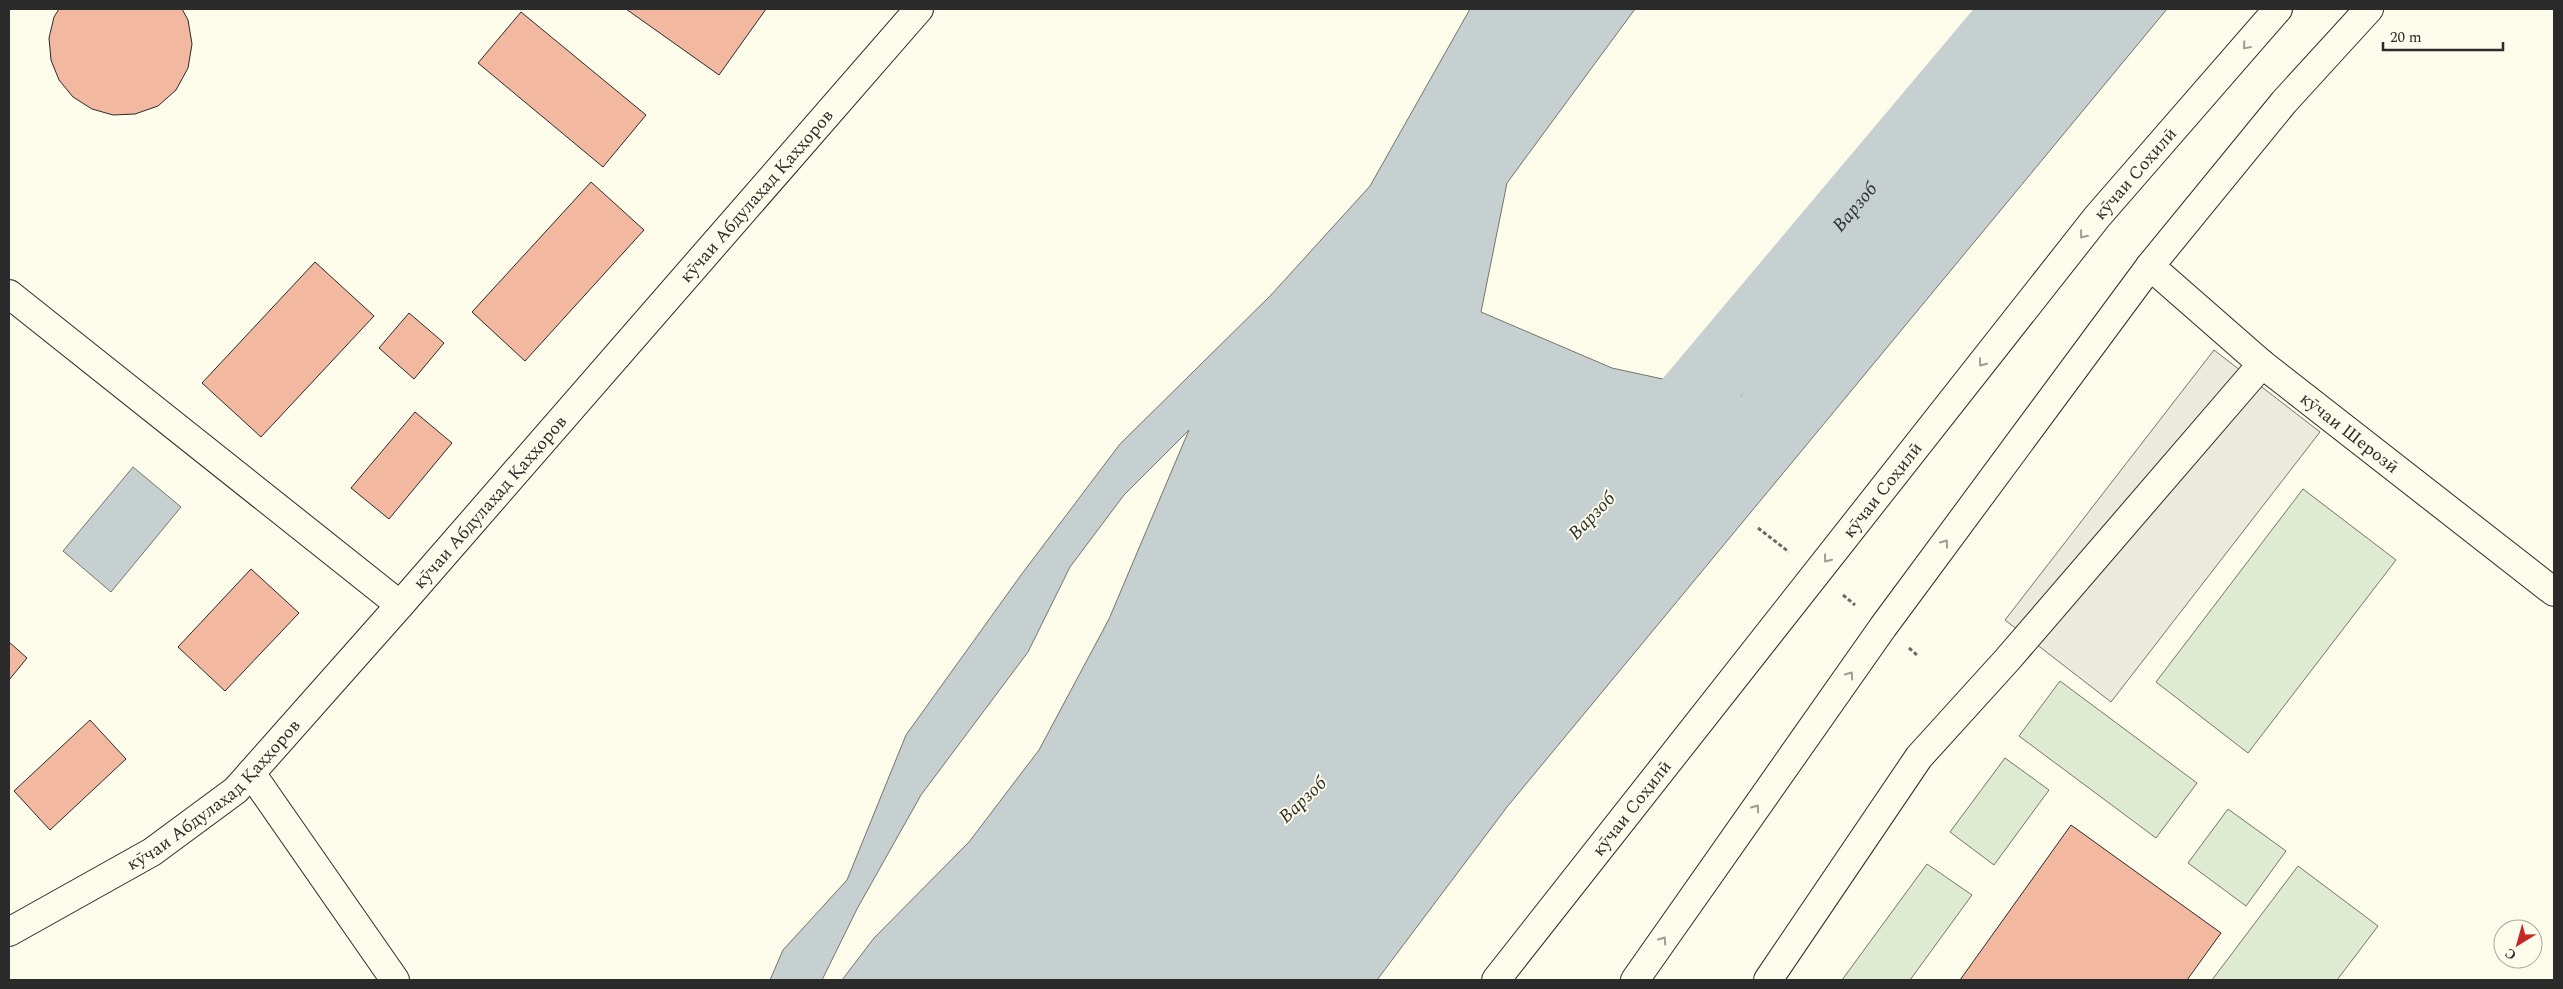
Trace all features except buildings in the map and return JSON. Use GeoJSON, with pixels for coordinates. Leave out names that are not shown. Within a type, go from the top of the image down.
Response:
{"type":"FeatureCollection","features":[{"type":"Feature","properties":{"kind":"main road","name":"кӯчаи Абдулаҳад Қаҳҳоров"},"geometry":{"type":"LineString","coordinates":[[9,932],[152,852],[236,790],[400,605],[919,9]]}},
{"type":"Feature","properties":{"kind":"main road","name":"кӯчаи Соҳилӣ"},"geometry":{"type":"LineString","coordinates":[[1496,980],[2097,217],[2278,9]]}},
{"type":"Feature","properties":{"kind":"main road"},"geometry":{"type":"LineString","coordinates":[[1634,980],[1883,627],[2150,266],[2284,102],[2369,9]]}},
{"type":"Feature","properties":{"kind":"main road","name":"кӯчаи Шерозӣ"},"geometry":{"type":"LineString","coordinates":[[2150,266],[2262,364],[2554,592]]}},
{"type":"Feature","properties":{"kind":"main road"},"geometry":{"type":"LineString","coordinates":[[9,294],[400,605]]}},
{"type":"Feature","properties":{"kind":"main road"},"geometry":{"type":"LineString","coordinates":[[1768,980],[1919,757],[2008,660],[2262,364]]}},
{"type":"Feature","properties":{"kind":"main road"},"geometry":{"type":"LineString","coordinates":[[251,773],[395,980]]}},
{"type":"Feature","properties":{"kind":"green space"},"geometry":{"type":"Polygon","coordinates":[[[2303,489],[2396,560],[2248,753],[2156,682],[2303,489]]]}},
{"type":"Feature","properties":{"kind":"green space"},"geometry":{"type":"Polygon","coordinates":[[[2060,681],[2197,783],[2156,838],[2019,736],[2060,681]]]}},
{"type":"Feature","properties":{"kind":"green space"},"geometry":{"type":"Polygon","coordinates":[[[2005,758],[2049,790],[1994,865],[1950,832],[2005,758]]]}},
{"type":"Feature","properties":{"kind":"green space"},"geometry":{"type":"Polygon","coordinates":[[[2228,809],[2286,851],[2246,906],[2188,863],[2228,809]]]}},
{"type":"Feature","properties":{"kind":"green space"},"geometry":{"type":"Polygon","coordinates":[[[1927,864],[1972,895],[1910,980],[1842,980],[1927,864]]]}},
{"type":"Feature","properties":{"kind":"green space"},"geometry":{"type":"Polygon","coordinates":[[[2298,866],[2378,926],[2337,980],[2212,980],[2298,866]]]}},
{"type":"Feature","properties":{"kind":"shaded area"},"geometry":{"type":"Polygon","coordinates":[[[2214,350],[2320,432],[2111,702],[2005,620],[2214,350]]]}},
{"type":"Feature","properties":{"kind":"water"},"geometry":{"type":"Polygon","coordinates":[[[1470,9],[1635,9],[1507,183],[1481,312],[1612,368],[1741,396],[1785,310],[1906,115],[1990,9],[2167,9],[1507,807],[1377,980],[842,980],[874,938],[969,842],[1039,750],[1109,619],[1189,430],[1124,495],[1070,567],[1028,652],[921,795],[857,909],[822,980],[770,980],[783,950],[847,880],[906,735],[1021,575],[1120,444],[1271,295],[1370,186],[1470,9]]]}},
{"type":"Feature","properties":{"kind":"water"},"geometry":{"type":"Polygon","coordinates":[[[133,467],[181,507],[111,592],[63,551],[133,467]]]}},
{"type":"Feature","properties":{"kind":"waterway","name":"Варзоб"},"geometry":{"type":"LineString","coordinates":[[1639,462],[2020,9]]}}]}
